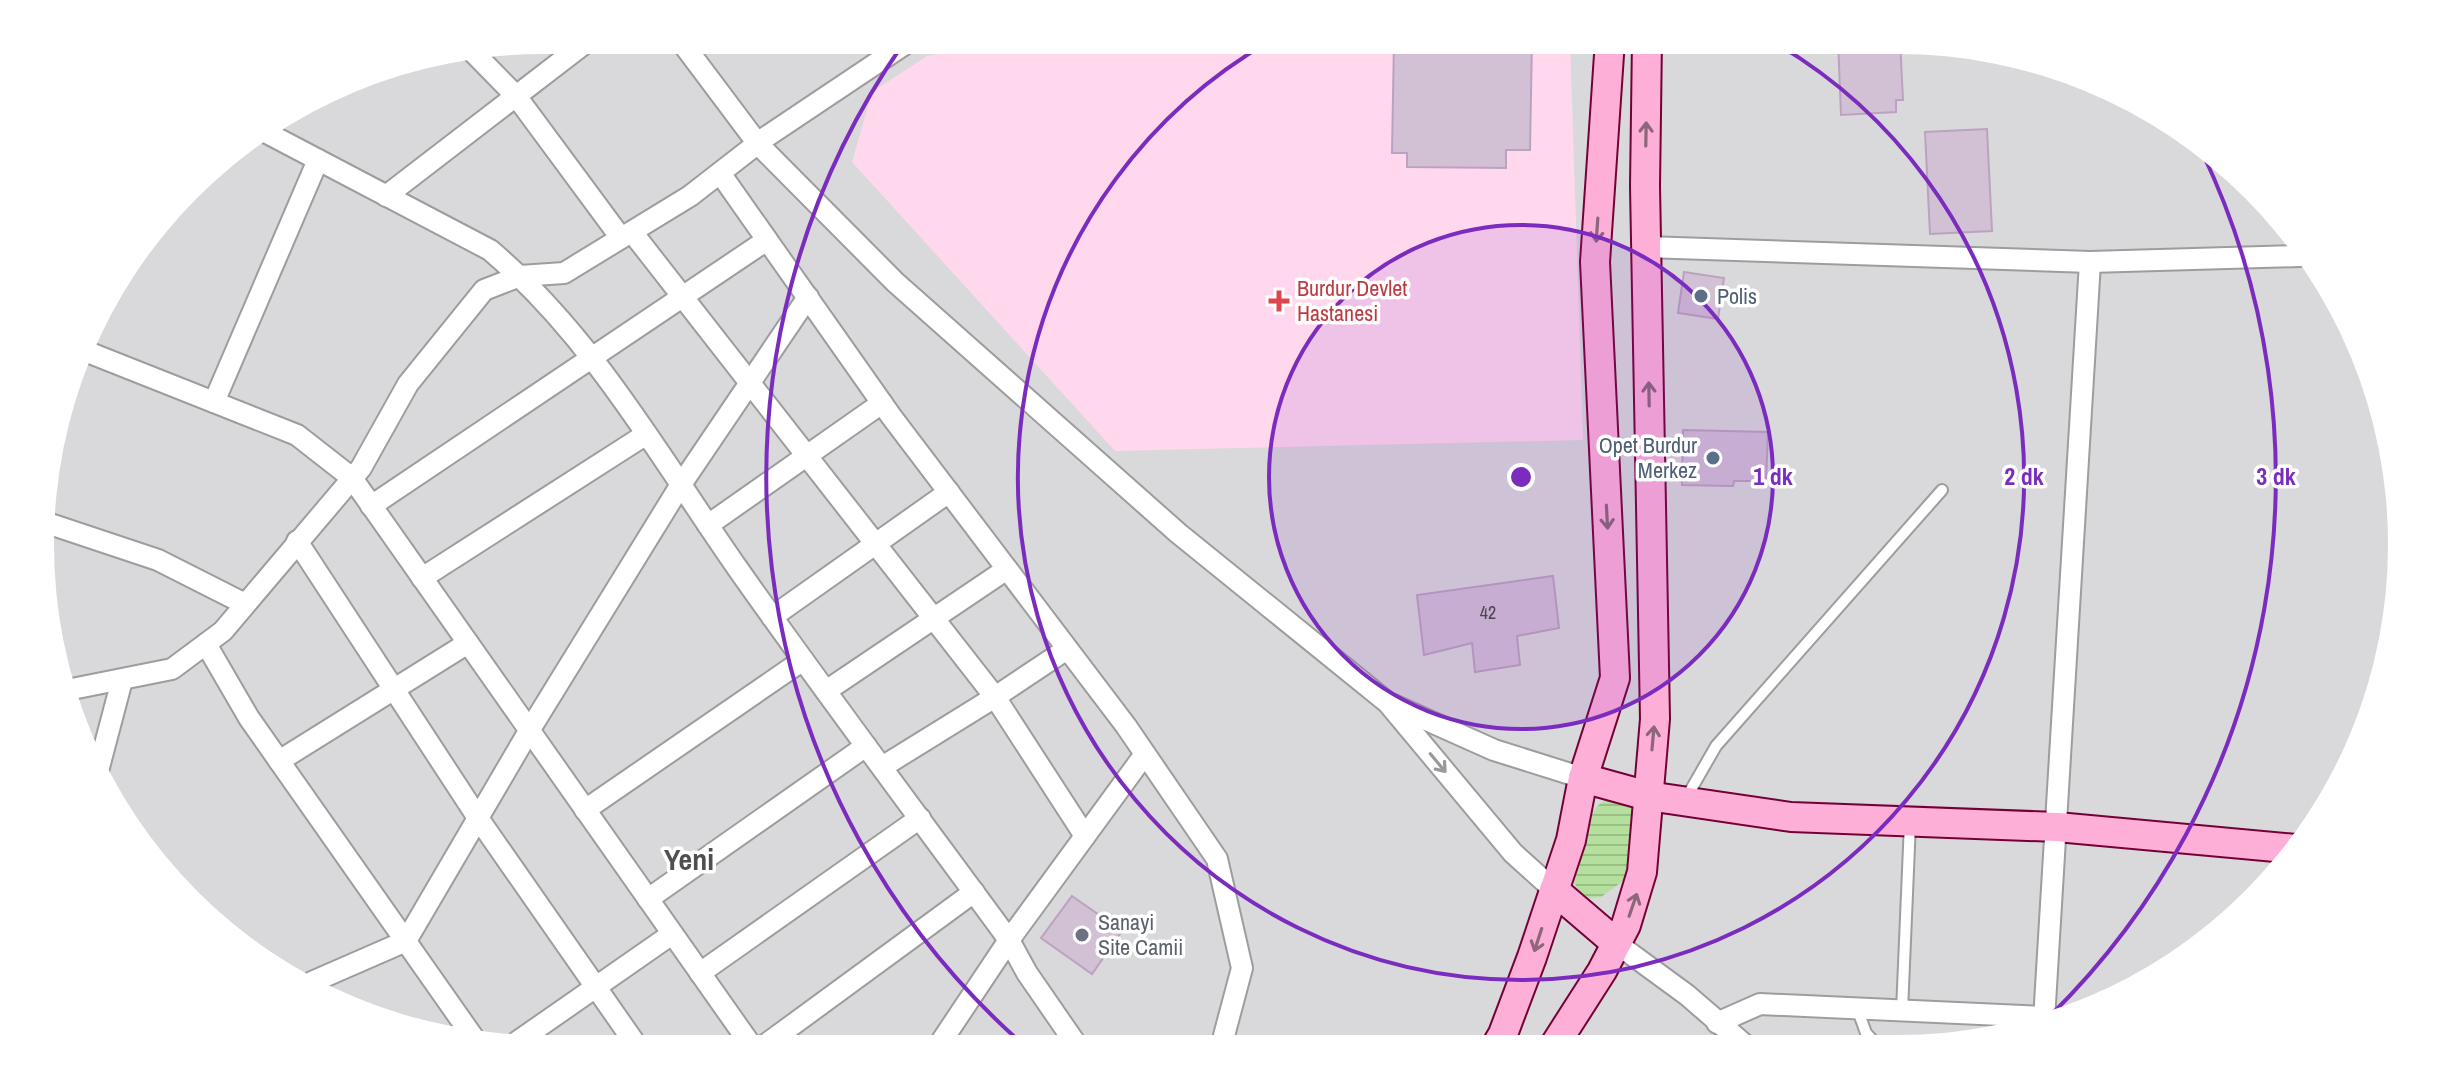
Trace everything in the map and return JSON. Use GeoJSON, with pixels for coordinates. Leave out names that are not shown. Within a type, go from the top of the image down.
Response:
{"type":"FeatureCollection","features":[{"type":"Feature","properties":{"kind":"main road"},"geometry":{"type":"LineString","coordinates":[[1502,1035],[1571,840],[1583,778],[1615,678],[1595,262],[1609,54]]}},
{"type":"Feature","properties":{"kind":"main road"},"geometry":{"type":"LineString","coordinates":[[1561,1035],[1616,943],[1635,902],[1642,872],[1655,719],[1646,247],[1647,54]]}},
{"type":"Feature","properties":{"kind":"main road"},"geometry":{"type":"LineString","coordinates":[[1583,778],[1648,796],[1791,817],[2057,827],[2283,848]]}},
{"type":"Feature","properties":{"kind":"main road"},"geometry":{"type":"LineString","coordinates":[[1554,890],[1616,943]]}},
{"type":"Feature","properties":{"kind":"street"},"geometry":{"type":"LineString","coordinates":[[386,196],[571,54]]}},
{"type":"Feature","properties":{"kind":"street"},"geometry":{"type":"LineString","coordinates":[[690,54],[758,144],[918,303],[1178,533],[1388,703],[1513,853],[1554,890]]}},
{"type":"Feature","properties":{"kind":"street"},"geometry":{"type":"LineString","coordinates":[[76,688],[172,669],[223,631],[361,468],[408,384],[484,290],[520,276],[564,273],[690,196],[758,144],[890,54]]}},
{"type":"Feature","properties":{"kind":"street"},"geometry":{"type":"LineString","coordinates":[[479,58],[516,96],[626,235],[681,297],[995,697],[1085,836]]}},
{"type":"Feature","properties":{"kind":"street"},"geometry":{"type":"LineString","coordinates":[[273,136],[490,250],[520,276],[591,357],[772,617],[1009,940],[1069,1035]]}},
{"type":"Feature","properties":{"kind":"street"},"geometry":{"type":"LineString","coordinates":[[214,402],[318,160]]}},
{"type":"Feature","properties":{"kind":"street"},"geometry":{"type":"LineString","coordinates":[[720,173],[882,403],[1145,754],[1217,859],[1242,968],[1224,1035]]}},
{"type":"Feature","properties":{"kind":"street"},"geometry":{"type":"LineString","coordinates":[[371,506],[767,240]]}},
{"type":"Feature","properties":{"kind":"street"},"geometry":{"type":"LineString","coordinates":[[1646,247],[2090,262],[2294,256]]}},
{"type":"Feature","properties":{"kind":"street"},"geometry":{"type":"LineString","coordinates":[[2044,1012],[2090,262]]}},
{"type":"Feature","properties":{"kind":"street"},"geometry":{"type":"LineString","coordinates":[[319,979],[406,941],[529,731],[680,486],[808,297]]}},
{"type":"Feature","properties":{"kind":"street"},"geometry":{"type":"LineString","coordinates":[[92,354],[297,435],[352,478],[744,1035]]}},
{"type":"Feature","properties":{"kind":"street"},"geometry":{"type":"LineString","coordinates":[[708,525],[882,403]]}},
{"type":"Feature","properties":{"kind":"street"},"geometry":{"type":"LineString","coordinates":[[422,578],[645,435]]}},
{"type":"Feature","properties":{"kind":"street"},"geometry":{"type":"LineString","coordinates":[[772,617],[949,492]]}},
{"type":"Feature","properties":{"kind":"street"},"geometry":{"type":"LineString","coordinates":[[55,526],[158,560],[245,604]]}},
{"type":"Feature","properties":{"kind":"street"},"geometry":{"type":"LineString","coordinates":[[297,541],[478,818],[629,1035]]}},
{"type":"Feature","properties":{"kind":"street"},"geometry":{"type":"LineString","coordinates":[[826,691],[1007,569]]}},
{"type":"Feature","properties":{"kind":"street"},"geometry":{"type":"LineString","coordinates":[[279,761],[468,643]]}},
{"type":"Feature","properties":{"kind":"street"},"geometry":{"type":"LineString","coordinates":[[206,644],[249,718],[467,1029]]}},
{"type":"Feature","properties":{"kind":"street"},"geometry":{"type":"LineString","coordinates":[[882,767],[1067,649]]}},
{"type":"Feature","properties":{"kind":"street"},"geometry":{"type":"LineString","coordinates":[[585,810],[803,660]]}},
{"type":"Feature","properties":{"kind":"street"},"geometry":{"type":"LineString","coordinates":[[102,755],[122,680]]}},
{"type":"Feature","properties":{"kind":"street"},"geometry":{"type":"LineString","coordinates":[[1388,703],[1494,750],[1583,778]]}},
{"type":"Feature","properties":{"kind":"street"},"geometry":{"type":"LineString","coordinates":[[648,899],[866,746]]}},
{"type":"Feature","properties":{"kind":"street"},"geometry":{"type":"LineString","coordinates":[[946,1035],[1009,940],[1145,754]]}},
{"type":"Feature","properties":{"kind":"street"},"geometry":{"type":"LineString","coordinates":[[700,973],[920,818]]}},
{"type":"Feature","properties":{"kind":"street"},"geometry":{"type":"LineString","coordinates":[[779,1035],[974,892]]}},
{"type":"Feature","properties":{"kind":"street"},"geometry":{"type":"LineString","coordinates":[[527,1034],[672,934]]}},
{"type":"Feature","properties":{"kind":"street"},"geometry":{"type":"LineString","coordinates":[[1616,943],[1687,995],[1732,1035]]}},
{"type":"Feature","properties":{"kind":"street"},"geometry":{"type":"LineString","coordinates":[[1717,1023],[1760,1004],[2024,1018]]}},
{"type":"Feature","properties":{"kind":"lane"},"geometry":{"type":"LineString","coordinates":[[1684,802],[1716,746],[1942,490]]}},
{"type":"Feature","properties":{"kind":"lane"},"geometry":{"type":"LineString","coordinates":[[1902,1011],[1910,821]]}},
{"type":"Feature","properties":{"kind":"lane"},"geometry":{"type":"LineString","coordinates":[[1857,1008],[1868,1035]]}},
{"type":"Feature","properties":{"kind":"shaded area","name":"Burdur Devlet Hastanesi"},"geometry":{"type":"Polygon","coordinates":[[[1570,54],[1583,440],[1115,451],[852,162],[872,92],[927,56],[1570,54]]]}},
{"type":"Feature","properties":{"kind":"shaded area"},"geometry":{"type":"Polygon","coordinates":[[[1898,54],[1993,63],[2055,80],[2085,91],[2143,120],[2196,155],[2221,176],[2287,246],[2337,328],[2351,357],[2371,418],[2379,449],[2387,512],[2384,609],[2362,702],[2351,732],[2322,790],[2287,843],[2244,891],[2196,934],[2143,969],[2085,998],[2024,1018],[1962,1031],[1898,1035],[544,1035],[449,1026],[387,1009],[357,998],[299,969],[246,934],[176,868],[155,843],[120,790],[91,732],[63,640],[55,577],[58,480],[80,387],[91,357],[120,299],[155,246],[221,176],[246,155],[299,120],[357,91],[449,63],[512,55],[1898,54]]]}},
{"type":"Feature","properties":{"kind":"shaded area"},"geometry":{"type":"Polygon","coordinates":[[[1611,796],[1626,796],[1639,810],[1643,830],[1627,878],[1601,897],[1589,898],[1577,889],[1572,875],[1586,824],[1596,807],[1611,796]]]}},
{"type":"Feature","properties":{"kind":"building"},"geometry":{"type":"Polygon","coordinates":[[[1394,54],[1532,54],[1530,150],[1506,150],[1506,168],[1407,167],[1407,153],[1392,153],[1394,54]]]}},
{"type":"Feature","properties":{"kind":"building"},"geometry":{"type":"Polygon","coordinates":[[[1839,54],[1901,54],[1903,100],[1896,100],[1896,112],[1841,115],[1839,54]]]}},
{"type":"Feature","properties":{"kind":"building"},"geometry":{"type":"Polygon","coordinates":[[[1987,129],[1992,231],[1930,234],[1925,132],[1987,129]]]}},
{"type":"Feature","properties":{"kind":"building","name":"Polis"},"geometry":{"type":"Polygon","coordinates":[[[1684,272],[1724,278],[1718,319],[1678,313],[1684,272]]]}},
{"type":"Feature","properties":{"kind":"building"},"geometry":{"type":"Polygon","coordinates":[[[1683,430],[1768,432],[1766,481],[1734,481],[1733,486],[1682,485],[1683,430]]]}},
{"type":"Feature","properties":{"kind":"building"},"geometry":{"type":"Polygon","coordinates":[[[1553,576],[1559,628],[1517,636],[1520,665],[1475,672],[1472,643],[1424,655],[1417,595],[1553,576]]]}},
{"type":"Feature","properties":{"kind":"building","name":"Sanayi Site Camii"},"geometry":{"type":"Polygon","coordinates":[[[1072,896],[1122,931],[1092,974],[1041,938],[1072,896]]]}},
{"type":"Feature","properties":{"kind":"place","name":"Polis"},"geometry":{"type":"Point","coordinates":[1701,296]}},
{"type":"Feature","properties":{"kind":"place","name":"Burdur Devlet Hastanesi"},"geometry":{"type":"Point","coordinates":[1279,301]}},
{"type":"Feature","properties":{"kind":"place","name":"Opet Burdur Merkez"},"geometry":{"type":"Point","coordinates":[1713,458]}},
{"type":"Feature","properties":{"kind":"place","name":"Sanayi Site Camii"},"geometry":{"type":"Point","coordinates":[1082,935]}},
{"type":"Feature","properties":{"kind":"district","name":"Yeni"},"geometry":{"type":"Point","coordinates":[689,859]}}]}
